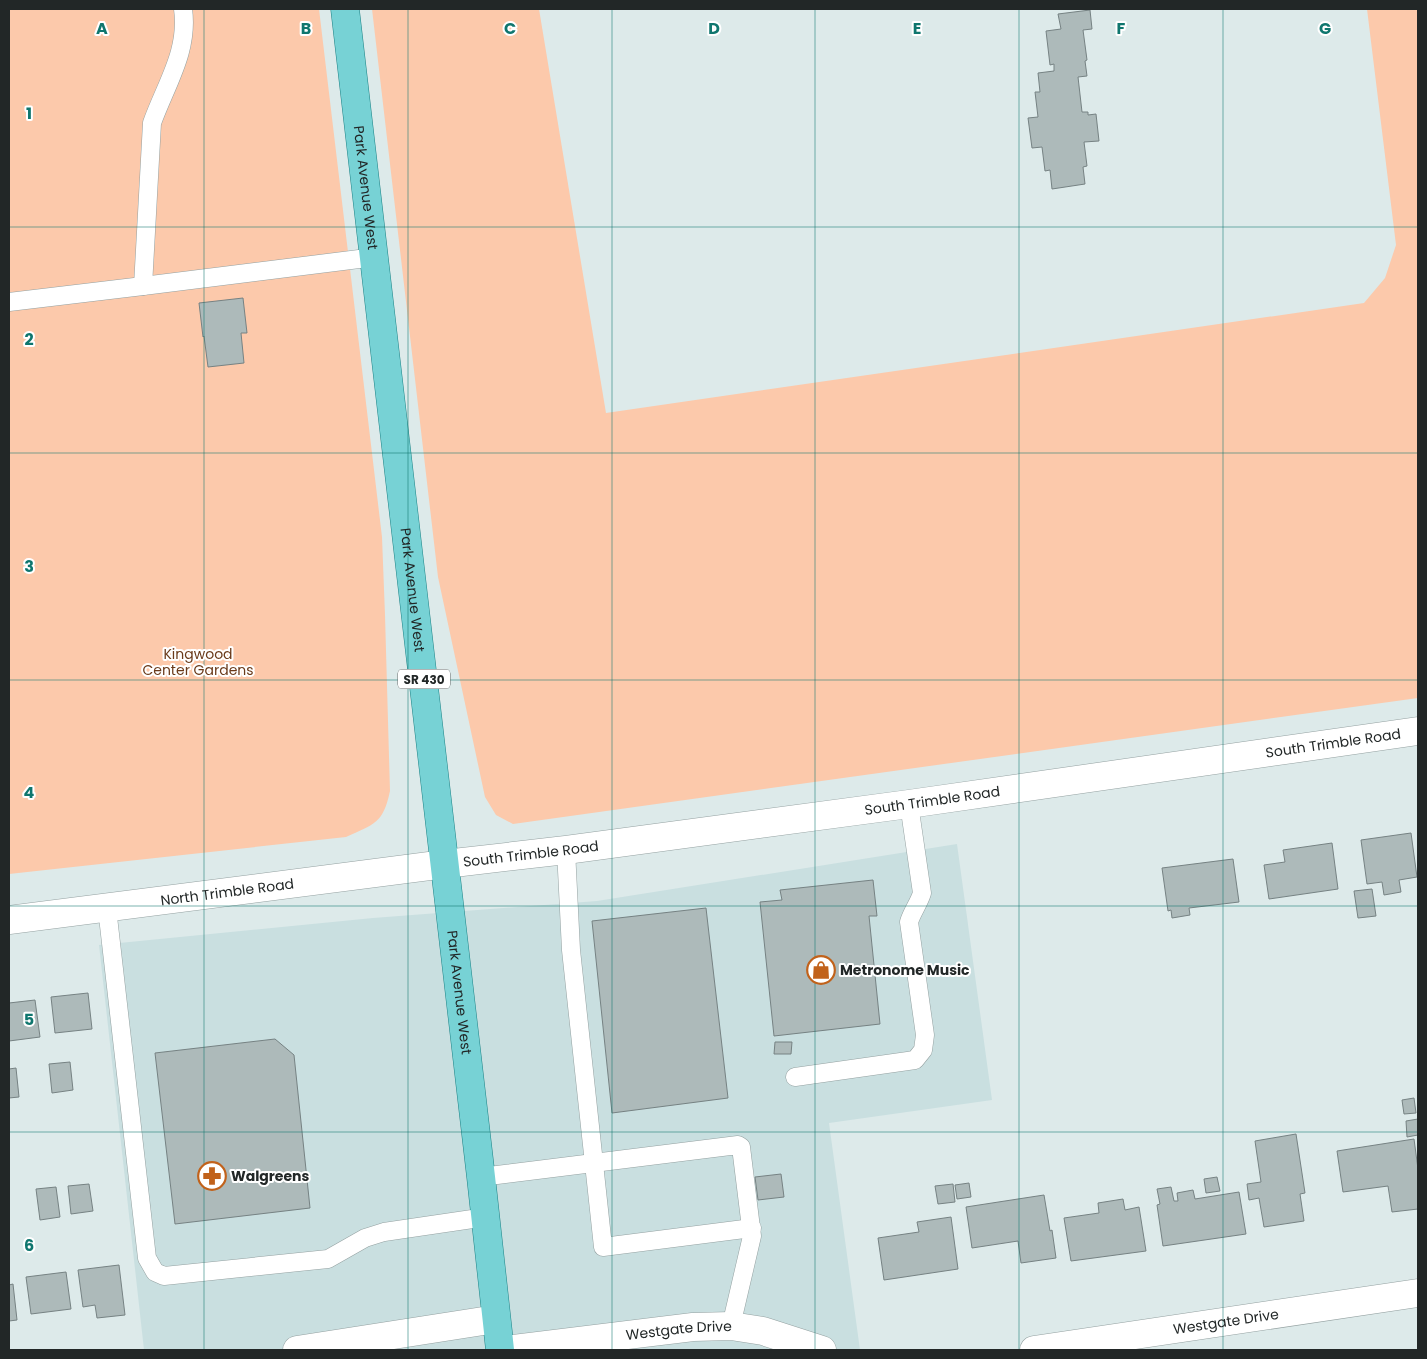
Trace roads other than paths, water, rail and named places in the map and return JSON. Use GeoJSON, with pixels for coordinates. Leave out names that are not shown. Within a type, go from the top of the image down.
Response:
{"type":"FeatureCollection","features":[{"type":"Feature","properties":{"kind":"main road","name":"Park Avenue West"},"geometry":{"type":"LineString","coordinates":[[346,9],[500,1350]]}},
{"type":"Feature","properties":{"kind":"main road","name":"South Trimble Road"},"geometry":{"type":"LineString","coordinates":[[445,864],[566,850],[909,804],[1418,731]]}},
{"type":"Feature","properties":{"kind":"main road","name":"North Trimble Road"},"geometry":{"type":"LineString","coordinates":[[9,920],[445,864]]}},
{"type":"Feature","properties":{"kind":"main road","name":"Westgate Drive"},"geometry":{"type":"LineString","coordinates":[[1034,1350],[1418,1293]]}},
{"type":"Feature","properties":{"kind":"main road"},"geometry":{"type":"LineString","coordinates":[[297,1350],[496,1319]]}},
{"type":"Feature","properties":{"kind":"main road","name":"Westgate Drive"},"geometry":{"type":"LineString","coordinates":[[504,1350],[693,1327],[731,1326],[763,1331],[822,1350]]}},
{"type":"Feature","properties":{"kind":"lane"},"geometry":{"type":"LineString","coordinates":[[144,286],[152,123],[180,56],[183,37],[183,9]]}},
{"type":"Feature","properties":{"kind":"lane"},"geometry":{"type":"LineString","coordinates":[[9,302],[375,257]]}},
{"type":"Feature","properties":{"kind":"lane"},"geometry":{"type":"LineString","coordinates":[[795,1077],[915,1060],[923,1050],[925,1035],[909,922],[922,893],[909,804]]}},
{"type":"Feature","properties":{"kind":"lane"},"geometry":{"type":"LineString","coordinates":[[566,850],[570,950],[603,1247],[752,1228]]}},
{"type":"Feature","properties":{"kind":"lane"},"geometry":{"type":"LineString","coordinates":[[107,908],[147,1258],[155,1272],[164,1276],[328,1259],[366,1238],[384,1232],[486,1217]]}},
{"type":"Feature","properties":{"kind":"lane"},"geometry":{"type":"LineString","coordinates":[[481,1177],[738,1145],[741,1147],[752,1236],[731,1326]]}},
{"type":"Feature","properties":{"kind":"place","name":"Metronome Music"},"geometry":{"type":"Point","coordinates":[821,970]}},
{"type":"Feature","properties":{"kind":"place","name":"Walgreens"},"geometry":{"type":"Point","coordinates":[212,1176]}},
{"type":"Feature","properties":{"kind":"park label","name":"Kingwood Center Gardens"},"geometry":{"type":"Point","coordinates":[198,662]}}]}
